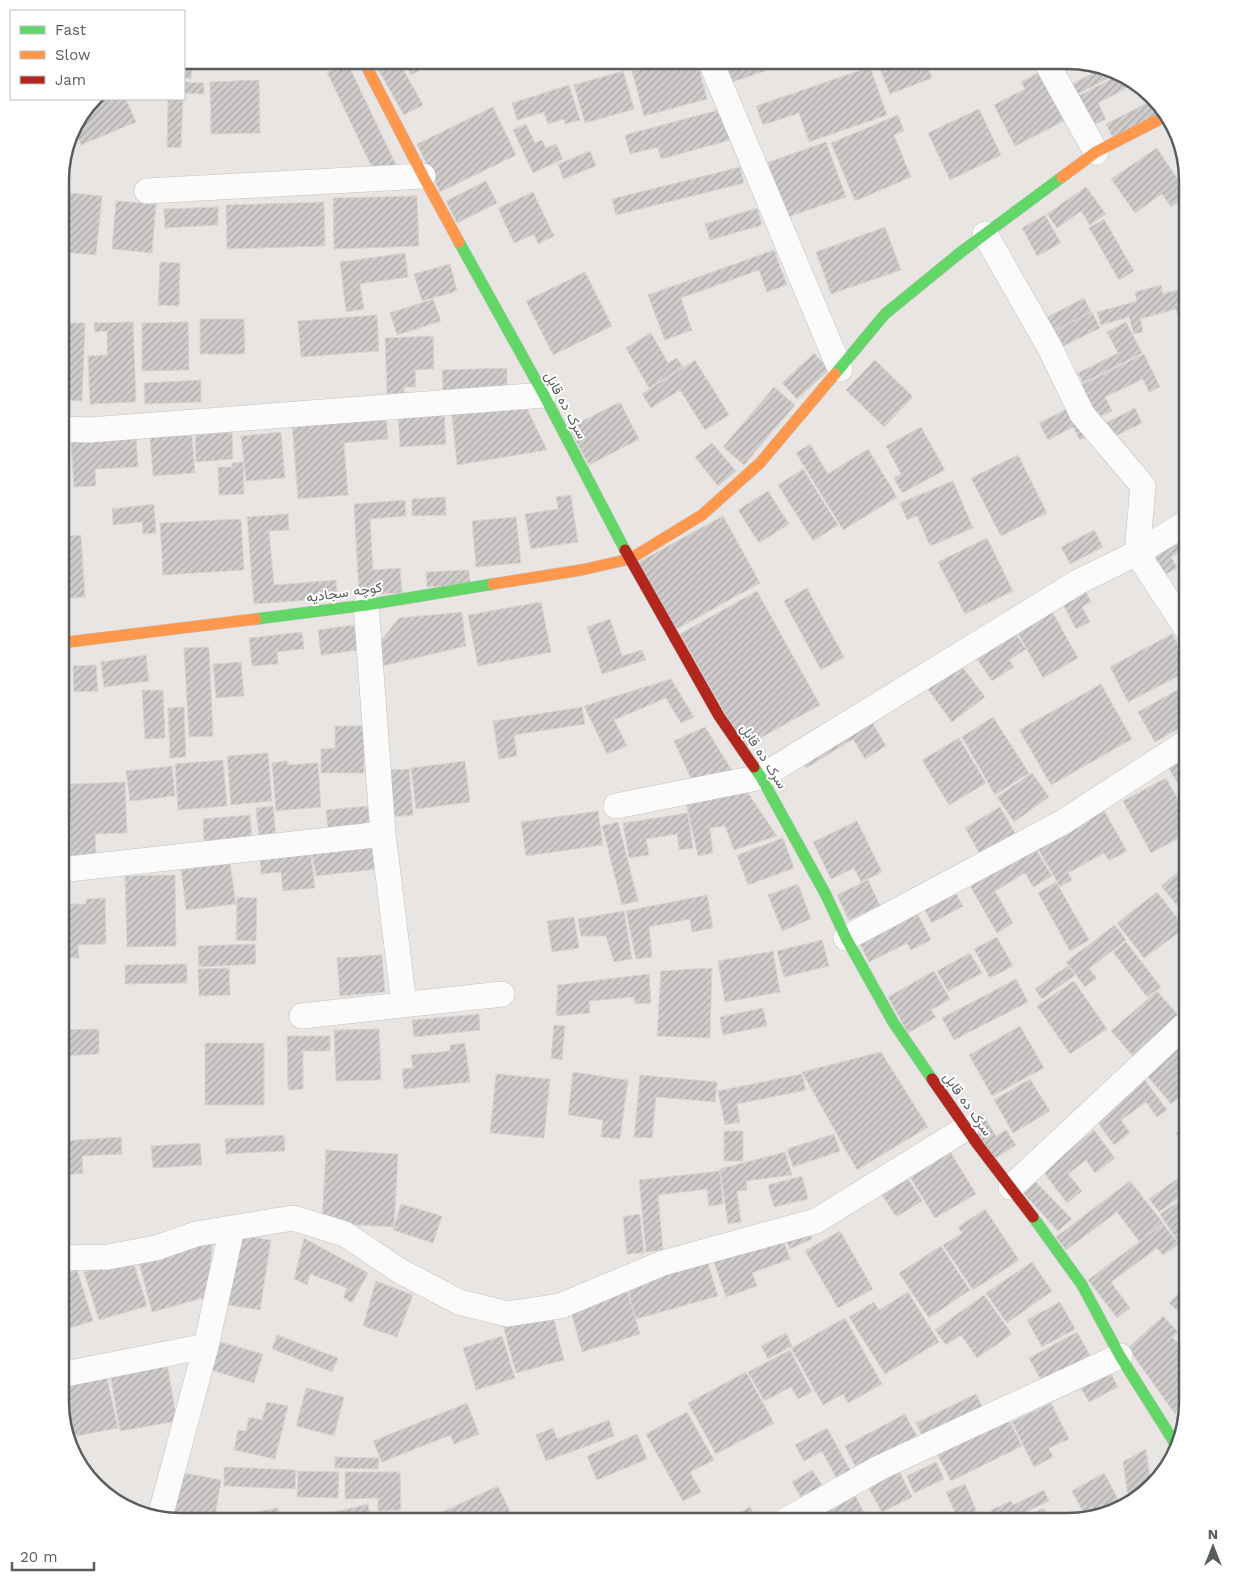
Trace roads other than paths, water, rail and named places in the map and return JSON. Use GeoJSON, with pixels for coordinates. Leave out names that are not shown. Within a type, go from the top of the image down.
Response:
{"type":"FeatureCollection","features":[{"type":"Feature","properties":{"kind":"street","name":"سرک ده قابل"},"geometry":{"type":"LineString","coordinates":[[369,69],[423,176],[544,394],[630,559],[719,716],[762,777],[826,895],[846,938],[893,1022],[966,1128],[1082,1284],[1120,1356],[1173,1440]]}},
{"type":"Feature","properties":{"kind":"street"},"geometry":{"type":"LineString","coordinates":[[714,69],[840,369]]}},
{"type":"Feature","properties":{"kind":"street"},"geometry":{"type":"LineString","coordinates":[[1050,69],[1096,152]]}},
{"type":"Feature","properties":{"kind":"street","name":"کوچه سجادیه"},"geometry":{"type":"LineString","coordinates":[[69,642],[366,605],[581,570],[630,559],[702,514],[760,462],[885,314],[961,252],[1096,152],[1161,118]]}},
{"type":"Feature","properties":{"kind":"street"},"geometry":{"type":"LineString","coordinates":[[147,191],[423,176]]}},
{"type":"Feature","properties":{"kind":"street"},"geometry":{"type":"LineString","coordinates":[[986,234],[1050,348],[1082,414],[1143,486],[1136,553],[1179,618]]}},
{"type":"Feature","properties":{"kind":"street"},"geometry":{"type":"LineString","coordinates":[[69,429],[90,430],[544,394]]}},
{"type":"Feature","properties":{"kind":"street"},"geometry":{"type":"LineString","coordinates":[[616,806],[762,777],[1078,582],[1136,553],[1179,527]]}},
{"type":"Feature","properties":{"kind":"street"},"geometry":{"type":"LineString","coordinates":[[366,605],[383,834],[404,1004]]}},
{"type":"Feature","properties":{"kind":"street"},"geometry":{"type":"LineString","coordinates":[[846,938],[1063,822],[1179,747]]}},
{"type":"Feature","properties":{"kind":"street"},"geometry":{"type":"LineString","coordinates":[[69,869],[383,834]]}},
{"type":"Feature","properties":{"kind":"street"},"geometry":{"type":"LineString","coordinates":[[302,1016],[502,994]]}},
{"type":"Feature","properties":{"kind":"street"},"geometry":{"type":"LineString","coordinates":[[1011,1187],[1179,1030]]}},
{"type":"Feature","properties":{"kind":"street"},"geometry":{"type":"LineString","coordinates":[[69,1258],[108,1257],[156,1248],[196,1234],[293,1218],[345,1234],[400,1271],[459,1302],[508,1314],[560,1306],[662,1263],[816,1221],[966,1128]]}},
{"type":"Feature","properties":{"kind":"street"},"geometry":{"type":"LineString","coordinates":[[162,1511],[206,1346],[232,1228]]}},
{"type":"Feature","properties":{"kind":"street"},"geometry":{"type":"LineString","coordinates":[[69,1373],[206,1346]]}},
{"type":"Feature","properties":{"kind":"street"},"geometry":{"type":"LineString","coordinates":[[799,1513],[879,1468],[1120,1356]]}}]}
